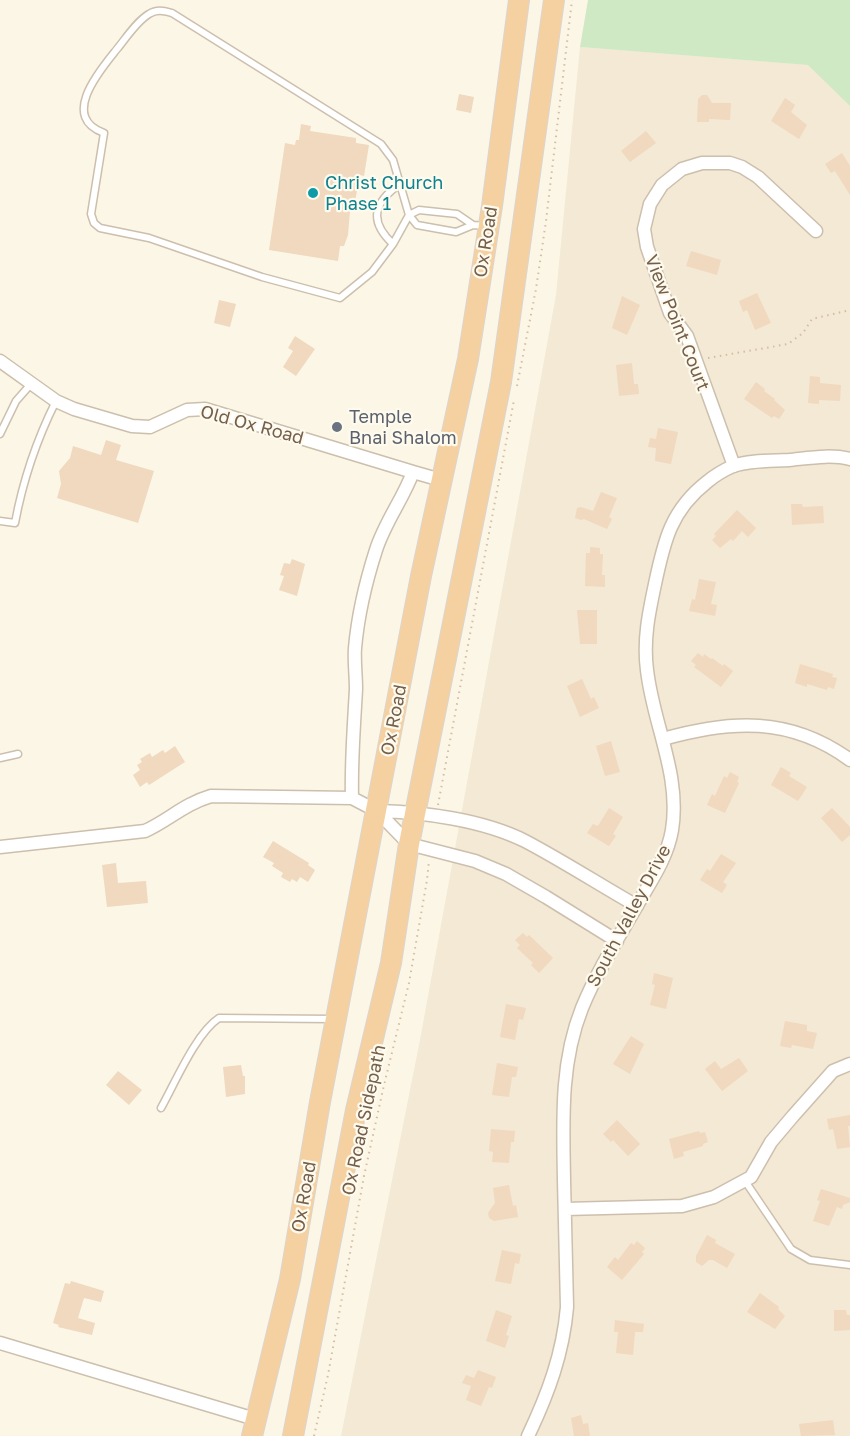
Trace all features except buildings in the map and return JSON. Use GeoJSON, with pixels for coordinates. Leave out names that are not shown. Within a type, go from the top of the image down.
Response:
{"type":"FeatureCollection","features":[{"type":"Feature","properties":{"kind":"highway","name":"Ox Road"},"geometry":{"type":"LineString","coordinates":[[254,1427],[290,1279],[336,1020],[441,480],[468,359],[481,226],[519,0]]}},
{"type":"Feature","properties":{"kind":"highway","name":"Ox Road"},"geometry":{"type":"LineString","coordinates":[[293,1436],[356,1110],[391,963],[415,812],[501,382],[554,0]]}},
{"type":"Feature","properties":{"kind":"highway"},"geometry":{"type":"LineString","coordinates":[[481,226],[522,231]]}},
{"type":"Feature","properties":{"kind":"street","name":"View Point Court"},"geometry":{"type":"LineString","coordinates":[[734,466],[687,336],[670,313],[645,237],[645,221],[650,204],[662,185],[674,174],[696,164],[712,162],[736,165],[758,177],[816,231]]}},
{"type":"Feature","properties":{"kind":"street","name":"Old Ox Road"},"geometry":{"type":"LineString","coordinates":[[0,361],[56,401],[83,412],[142,428],[157,425],[187,410],[205,409],[441,480]]}},
{"type":"Feature","properties":{"kind":"street","name":"South Valley Drive"},"geometry":{"type":"LineString","coordinates":[[528,1436],[553,1379],[565,1329],[567,1307],[563,1116],[569,1051],[583,1005],[659,867],[672,833],[674,794],[663,739],[649,687],[646,650],[648,621],[663,548],[671,524],[688,499],[713,477],[734,466],[835,456],[850,459]]}},
{"type":"Feature","properties":{"kind":"street"},"geometry":{"type":"LineString","coordinates":[[352,798],[351,759],[356,685],[354,650],[358,621],[382,534],[404,495],[413,472]]}},
{"type":"Feature","properties":{"kind":"street"},"geometry":{"type":"LineString","coordinates":[[663,739],[721,726],[759,725],[801,734],[831,747],[850,760]]}},
{"type":"Feature","properties":{"kind":"street"},"geometry":{"type":"LineString","coordinates":[[0,847],[145,831],[195,801],[211,796],[352,798],[377,810],[409,844],[476,861],[506,874],[617,941]]}},
{"type":"Feature","properties":{"kind":"street"},"geometry":{"type":"LineString","coordinates":[[377,810],[415,812],[486,827],[524,841],[637,906]]}},
{"type":"Feature","properties":{"kind":"street"},"geometry":{"type":"LineString","coordinates":[[565,1209],[682,1206],[714,1197],[745,1181],[754,1173],[771,1142],[806,1101],[833,1071],[850,1064]]}},
{"type":"Feature","properties":{"kind":"street"},"geometry":{"type":"LineString","coordinates":[[0,1343],[254,1427]]}},
{"type":"Feature","properties":{"kind":"lane"},"geometry":{"type":"LineString","coordinates":[[481,226],[456,232],[417,225],[409,215],[393,160],[381,144],[171,13],[160,10],[149,14],[123,42],[88,89],[84,108],[87,119],[94,129],[104,133],[91,213],[94,223],[100,228],[149,238],[262,277],[340,298],[372,272],[393,244],[409,215],[419,210],[457,214],[481,226]]}},
{"type":"Feature","properties":{"kind":"lane"},"geometry":{"type":"LineString","coordinates":[[393,244],[384,235],[377,220],[378,205],[386,194],[400,184]]}},
{"type":"Feature","properties":{"kind":"lane"},"geometry":{"type":"LineString","coordinates":[[0,434],[16,401],[31,384]]}},
{"type":"Feature","properties":{"kind":"lane"},"geometry":{"type":"LineString","coordinates":[[0,521],[15,524],[22,485],[40,432],[56,401]]}},
{"type":"Feature","properties":{"kind":"lane"},"geometry":{"type":"LineString","coordinates":[[0,758],[18,754]]}},
{"type":"Feature","properties":{"kind":"lane"},"geometry":{"type":"LineString","coordinates":[[161,1108],[201,1036],[210,1024],[219,1018],[336,1020]]}},
{"type":"Feature","properties":{"kind":"lane"},"geometry":{"type":"LineString","coordinates":[[745,1181],[792,1249],[810,1260],[850,1265]]}},
{"type":"Feature","properties":{"kind":"path"},"geometry":{"type":"LineString","coordinates":[[695,362],[788,344],[803,333],[812,319],[850,310]]}},
{"type":"Feature","properties":{"kind":"path","name":"Ox Road Sidepath"},"geometry":{"type":"LineString","coordinates":[[314,1436],[328,1375],[369,1154],[409,983],[430,850]]}},
{"type":"Feature","properties":{"kind":"shaded area"},"geometry":{"type":"Polygon","coordinates":[[[580,47],[850,68],[850,1436],[341,1436],[420,1040],[556,295],[580,47]]]}},
{"type":"Feature","properties":{"kind":"green space"},"geometry":{"type":"Polygon","coordinates":[[[588,0],[850,0],[850,106],[808,65],[580,47],[588,0]]]}},
{"type":"Feature","properties":{"kind":"place","name":"Christ Church Phase 1"},"geometry":{"type":"Point","coordinates":[313,193]}},
{"type":"Feature","properties":{"kind":"place","name":"Temple Bnai Shalom"},"geometry":{"type":"Point","coordinates":[337,427]}}]}
